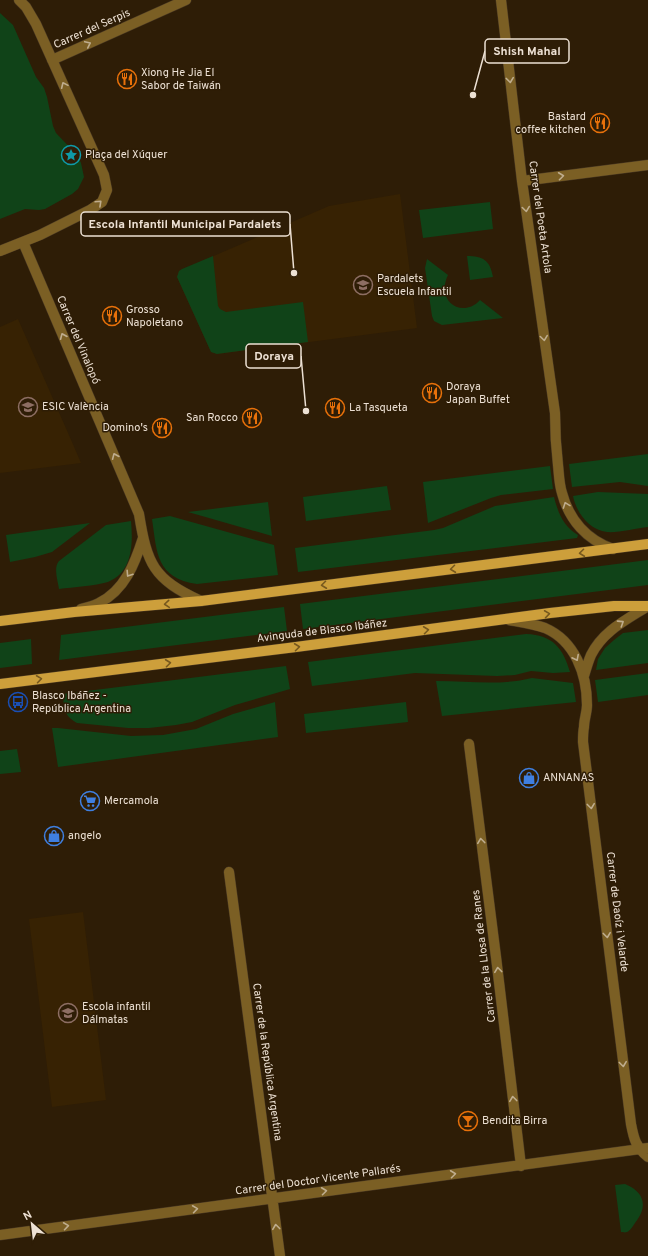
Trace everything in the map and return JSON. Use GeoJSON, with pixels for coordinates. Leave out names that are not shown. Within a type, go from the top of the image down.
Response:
{"type":"FeatureCollection","features":[{"type":"Feature","properties":{"kind":"main road"},"geometry":{"type":"LineString","coordinates":[[0,621],[74,612],[201,601],[648,544]]}},
{"type":"Feature","properties":{"kind":"main road","name":"Avinguda de Blasco Ibáñez"},"geometry":{"type":"LineString","coordinates":[[0,684],[509,620],[550,613],[614,606],[648,606]]}},
{"type":"Feature","properties":{"kind":"street"},"geometry":{"type":"LineString","coordinates":[[0,251],[90,210],[102,202],[107,190],[104,175],[36,24],[26,7],[19,0]]}},
{"type":"Feature","properties":{"kind":"street","name":"Carrer del Serpis"},"geometry":{"type":"LineString","coordinates":[[52,60],[186,0]]}},
{"type":"Feature","properties":{"kind":"street","name":"Carrer del Poeta Artola"},"geometry":{"type":"LineString","coordinates":[[501,0],[522,181],[555,413],[555,438],[561,492],[568,511],[578,527],[589,537],[602,545],[613,549]]}},
{"type":"Feature","properties":{"kind":"street"},"geometry":{"type":"LineString","coordinates":[[522,181],[648,165]]}},
{"type":"Feature","properties":{"kind":"street","name":"Carrer del Vinalopó"},"geometry":{"type":"LineString","coordinates":[[22,242],[139,514],[143,538]]}},
{"type":"Feature","properties":{"kind":"street"},"geometry":{"type":"LineString","coordinates":[[143,538],[148,558],[160,576],[183,593],[201,601]]}},
{"type":"Feature","properties":{"kind":"street"},"geometry":{"type":"LineString","coordinates":[[74,612],[99,603],[112,594],[129,575],[136,561],[143,538]]}},
{"type":"Feature","properties":{"kind":"street","name":"Carrer de Daoíz i Velarde"},"geometry":{"type":"LineString","coordinates":[[584,676],[591,656],[600,640],[612,629],[648,606]]}},
{"type":"Feature","properties":{"kind":"street","name":"Carrer de Daoíz i Velarde"},"geometry":{"type":"LineString","coordinates":[[509,620],[544,628],[559,636],[571,648],[584,676],[587,705],[584,726],[584,748],[631,1124],[633,1135],[643,1149]]}},
{"type":"Feature","properties":{"kind":"street","name":"Carrer de la Llosa de Ranes"},"geometry":{"type":"LineString","coordinates":[[469,744],[521,1166]]}},
{"type":"Feature","properties":{"kind":"street","name":"Carrer de la República Argentina"},"geometry":{"type":"LineString","coordinates":[[229,872],[280,1256]]}},
{"type":"Feature","properties":{"kind":"street"},"geometry":{"type":"LineString","coordinates":[[643,1149],[648,1157]]}},
{"type":"Feature","properties":{"kind":"street","name":"Carrer del Doctor Vicente Pallarés"},"geometry":{"type":"LineString","coordinates":[[0,1235],[643,1149]]}},
{"type":"Feature","properties":{"kind":"shaded area"},"geometry":{"type":"Polygon","coordinates":[[[400,194],[417,328],[217,354],[211,352],[177,277],[179,271],[329,206],[400,194]]]}},
{"type":"Feature","properties":{"kind":"shaded area","name":"ESIC València"},"geometry":{"type":"Polygon","coordinates":[[[18,319],[81,463],[0,473],[0,327],[18,319]]]}},
{"type":"Feature","properties":{"kind":"shaded area","name":"Escola infantil Dálmatas"},"geometry":{"type":"Polygon","coordinates":[[[83,912],[106,1100],[52,1107],[29,919],[83,912]]]}},
{"type":"Feature","properties":{"kind":"green space"},"geometry":{"type":"Polygon","coordinates":[[[0,13],[13,25],[36,77],[44,88],[56,133],[77,155],[81,163],[84,177],[78,189],[72,194],[45,209],[25,209],[0,219],[0,13]]]}},
{"type":"Feature","properties":{"kind":"green space"},"geometry":{"type":"Polygon","coordinates":[[[490,202],[493,229],[423,238],[419,210],[490,202]]]}},
{"type":"Feature","properties":{"kind":"green space"},"geometry":{"type":"Polygon","coordinates":[[[213,256],[218,306],[220,309],[226,312],[303,302],[308,342],[217,354],[211,352],[177,277],[179,271],[182,269],[213,256]]]}},
{"type":"Feature","properties":{"kind":"green space"},"geometry":{"type":"Polygon","coordinates":[[[467,256],[485,260],[492,271],[493,277],[470,280],[467,256]]]}},
{"type":"Feature","properties":{"kind":"green space"},"geometry":{"type":"Polygon","coordinates":[[[427,259],[448,275],[445,285],[445,293],[448,300],[453,305],[459,308],[466,308],[480,300],[503,318],[442,325],[434,321],[425,268],[427,259]]]}},
{"type":"Feature","properties":{"kind":"green space"},"geometry":{"type":"Polygon","coordinates":[[[648,454],[648,486],[620,482],[572,487],[569,464],[648,454]]]}},
{"type":"Feature","properties":{"kind":"green space"},"geometry":{"type":"Polygon","coordinates":[[[550,466],[553,489],[501,495],[428,523],[423,482],[550,466]]]}},
{"type":"Feature","properties":{"kind":"green space"},"geometry":{"type":"Polygon","coordinates":[[[387,486],[391,510],[306,521],[303,497],[387,486]]]}},
{"type":"Feature","properties":{"kind":"green space"},"geometry":{"type":"Polygon","coordinates":[[[598,492],[648,494],[648,527],[607,532],[600,531],[589,524],[580,514],[573,496],[598,492]]]}},
{"type":"Feature","properties":{"kind":"green space"},"geometry":{"type":"Polygon","coordinates":[[[554,497],[557,509],[562,519],[573,532],[578,535],[577,538],[298,572],[295,548],[434,530],[443,528],[495,506],[554,497]]]}},
{"type":"Feature","properties":{"kind":"green space"},"geometry":{"type":"Polygon","coordinates":[[[268,502],[272,536],[188,512],[268,502]]]}},
{"type":"Feature","properties":{"kind":"green space"},"geometry":{"type":"Polygon","coordinates":[[[170,516],[274,545],[278,575],[197,584],[184,581],[173,576],[166,570],[161,562],[155,543],[152,519],[170,516]]]}},
{"type":"Feature","properties":{"kind":"green space"},"geometry":{"type":"Polygon","coordinates":[[[131,521],[132,538],[130,556],[127,564],[116,577],[108,582],[59,589],[56,567],[59,561],[106,525],[131,521]]]}},
{"type":"Feature","properties":{"kind":"green space"},"geometry":{"type":"Polygon","coordinates":[[[90,523],[52,552],[10,562],[6,535],[90,523]]]}},
{"type":"Feature","properties":{"kind":"green space"},"geometry":{"type":"Polygon","coordinates":[[[648,560],[648,585],[303,629],[300,604],[648,560]]]}},
{"type":"Feature","properties":{"kind":"green space"},"geometry":{"type":"Polygon","coordinates":[[[284,607],[287,631],[59,660],[61,635],[284,607]]]}},
{"type":"Feature","properties":{"kind":"green space"},"geometry":{"type":"Polygon","coordinates":[[[648,630],[648,663],[596,670],[598,659],[605,648],[623,633],[648,630]]]}},
{"type":"Feature","properties":{"kind":"green space"},"geometry":{"type":"Polygon","coordinates":[[[526,634],[543,637],[556,644],[564,656],[570,672],[553,673],[531,671],[515,675],[497,676],[415,673],[312,686],[308,662],[526,634]]]}},
{"type":"Feature","properties":{"kind":"green space"},"geometry":{"type":"Polygon","coordinates":[[[31,639],[32,664],[0,668],[0,643],[31,639]]]}},
{"type":"Feature","properties":{"kind":"green space"},"geometry":{"type":"Polygon","coordinates":[[[286,666],[290,689],[235,705],[192,722],[176,725],[149,728],[128,728],[77,723],[69,717],[64,707],[63,694],[286,666]]]}},
{"type":"Feature","properties":{"kind":"green space"},"geometry":{"type":"Polygon","coordinates":[[[648,673],[648,695],[598,702],[595,680],[648,673]]]}},
{"type":"Feature","properties":{"kind":"green space"},"geometry":{"type":"Polygon","coordinates":[[[532,678],[573,683],[576,702],[442,716],[436,681],[508,682],[532,678]]]}},
{"type":"Feature","properties":{"kind":"green space"},"geometry":{"type":"Polygon","coordinates":[[[275,702],[278,737],[58,767],[52,728],[131,736],[163,735],[196,729],[233,714],[275,702]]]}},
{"type":"Feature","properties":{"kind":"green space"},"geometry":{"type":"Polygon","coordinates":[[[406,702],[408,722],[306,733],[304,714],[406,702]]]}},
{"type":"Feature","properties":{"kind":"green space"},"geometry":{"type":"Polygon","coordinates":[[[17,749],[21,772],[0,774],[0,751],[17,749]]]}},
{"type":"Feature","properties":{"kind":"green space"},"geometry":{"type":"Polygon","coordinates":[[[625,1184],[637,1191],[642,1200],[643,1206],[639,1217],[630,1230],[621,1232],[615,1185],[625,1184]]]}},
{"type":"Feature","properties":{"kind":"place","name":"Xiong He Jia El Sabor de Taiwán"},"geometry":{"type":"Point","coordinates":[127,79]}},
{"type":"Feature","properties":{"kind":"place","name":"Shish Mahal"},"geometry":{"type":"Point","coordinates":[473,95]}},
{"type":"Feature","properties":{"kind":"place","name":"Bastard coffee kitchen"},"geometry":{"type":"Point","coordinates":[600,123]}},
{"type":"Feature","properties":{"kind":"place","name":"Plaça del Xúquer"},"geometry":{"type":"Point","coordinates":[71,155]}},
{"type":"Feature","properties":{"kind":"place","name":"Escola Infantil Municipal Pardalets"},"geometry":{"type":"Point","coordinates":[294,273]}},
{"type":"Feature","properties":{"kind":"place","name":"Pardalets Escuela Infantil"},"geometry":{"type":"Point","coordinates":[363,285]}},
{"type":"Feature","properties":{"kind":"place","name":"Grosso Napoletano"},"geometry":{"type":"Point","coordinates":[112,316]}},
{"type":"Feature","properties":{"kind":"place","name":"Doraya Japan Buffet"},"geometry":{"type":"Point","coordinates":[432,393]}},
{"type":"Feature","properties":{"kind":"place","name":"ESIC València"},"geometry":{"type":"Point","coordinates":[28,407]}},
{"type":"Feature","properties":{"kind":"place","name":"La Tasqueta"},"geometry":{"type":"Point","coordinates":[335,408]}},
{"type":"Feature","properties":{"kind":"place","name":"Doraya"},"geometry":{"type":"Point","coordinates":[306,411]}},
{"type":"Feature","properties":{"kind":"place","name":"San Rocco"},"geometry":{"type":"Point","coordinates":[252,418]}},
{"type":"Feature","properties":{"kind":"place","name":"Domino's"},"geometry":{"type":"Point","coordinates":[162,428]}},
{"type":"Feature","properties":{"kind":"place","name":"Blasco Ibáñez - República Argentina"},"geometry":{"type":"Point","coordinates":[18,702]}},
{"type":"Feature","properties":{"kind":"place","name":"ANNANAS"},"geometry":{"type":"Point","coordinates":[529,778]}},
{"type":"Feature","properties":{"kind":"place","name":"Mercamola"},"geometry":{"type":"Point","coordinates":[90,801]}},
{"type":"Feature","properties":{"kind":"place","name":"angelo"},"geometry":{"type":"Point","coordinates":[54,836]}},
{"type":"Feature","properties":{"kind":"place","name":"Escola infantil Dálmatas"},"geometry":{"type":"Point","coordinates":[68,1013]}},
{"type":"Feature","properties":{"kind":"place","name":"Bendita Birra"},"geometry":{"type":"Point","coordinates":[468,1121]}}]}
